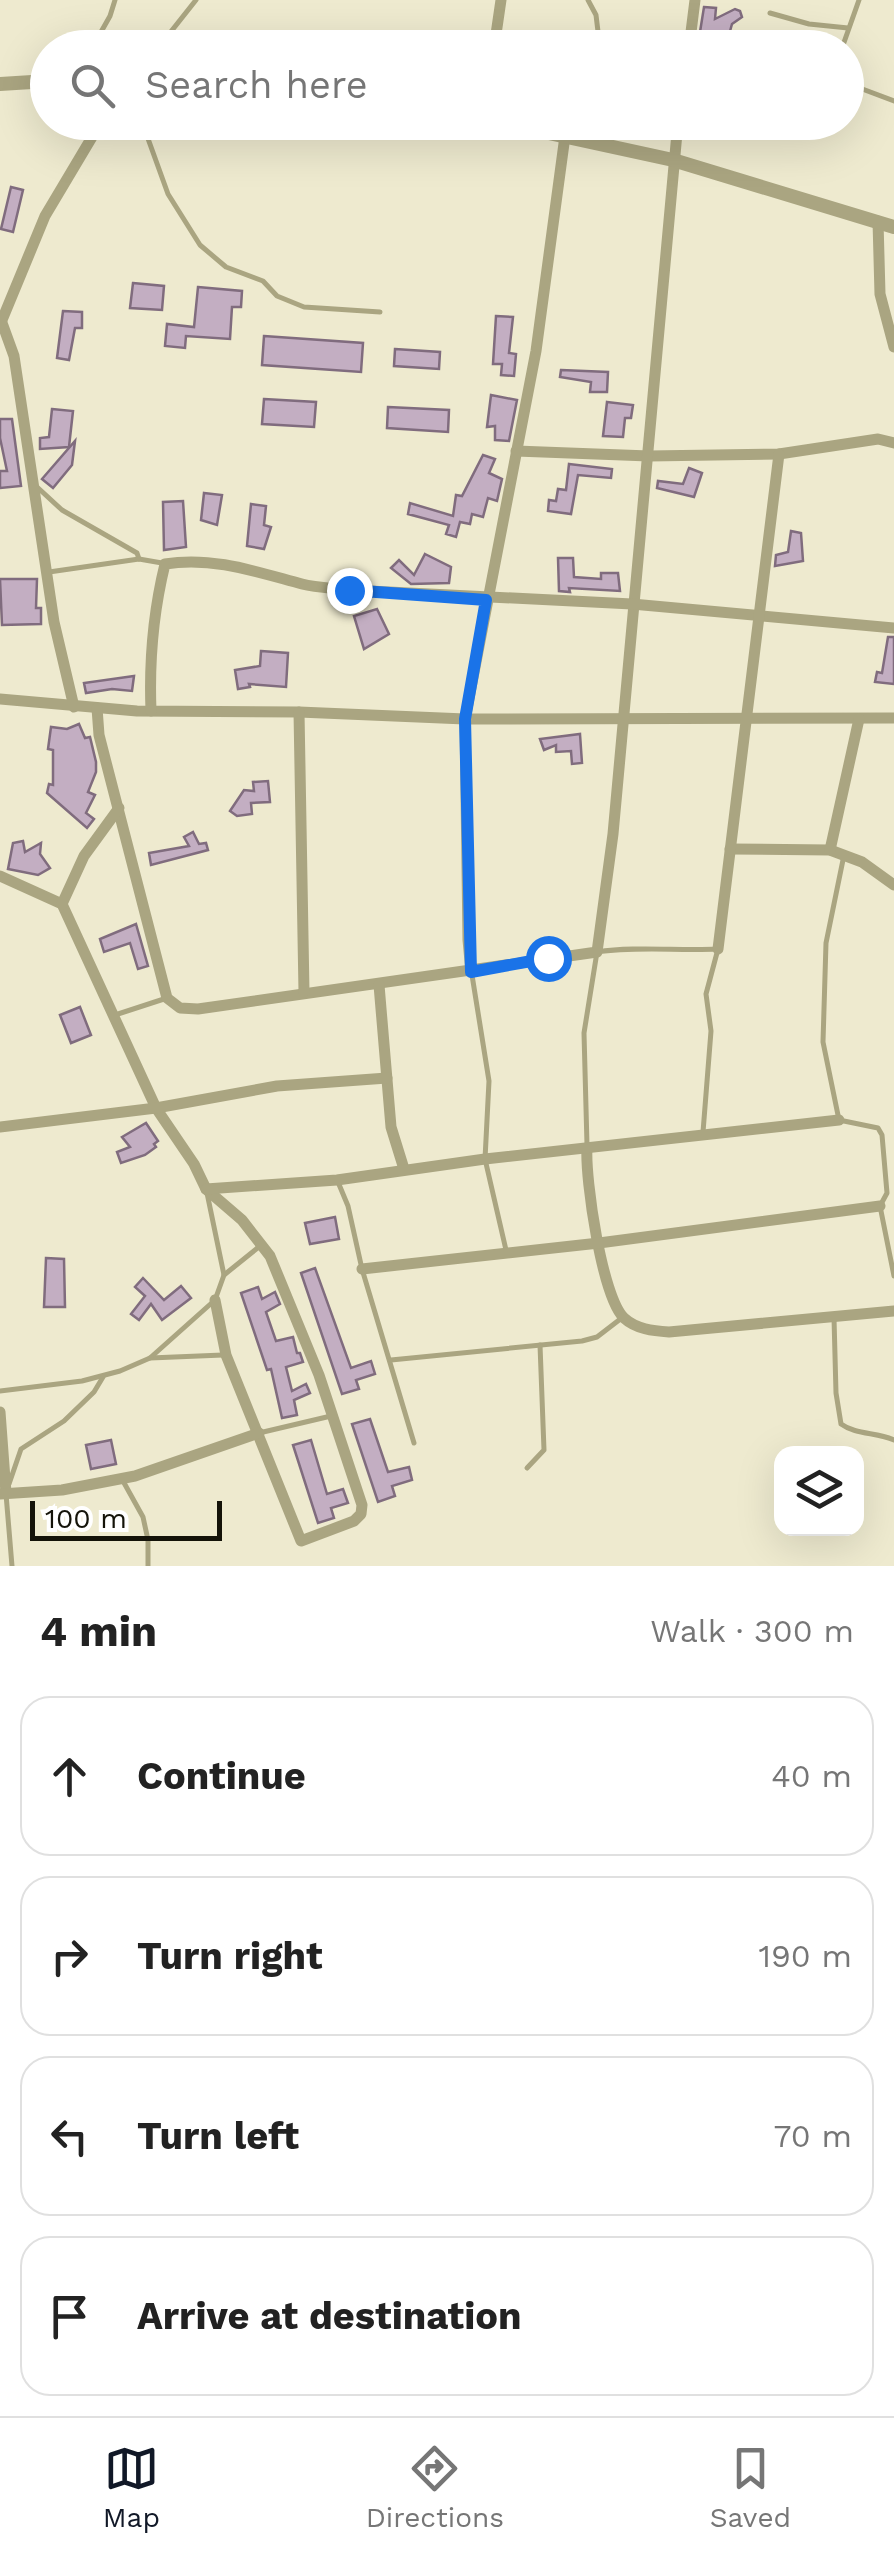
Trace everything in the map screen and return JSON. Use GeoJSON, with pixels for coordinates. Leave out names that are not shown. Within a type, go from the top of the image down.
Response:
{"type":"FeatureCollection","features":[{"type":"Feature","properties":{"kind":"street"},"geometry":{"type":"LineString","coordinates":[[497,30],[502,0]]}},
{"type":"Feature","properties":{"kind":"street"},"geometry":{"type":"LineString","coordinates":[[691,30],[695,0]]}},
{"type":"Feature","properties":{"kind":"street"},"geometry":{"type":"LineString","coordinates":[[0,84],[30,82]]}},
{"type":"Feature","properties":{"kind":"street"},"geometry":{"type":"LineString","coordinates":[[74,707],[46,573],[14,356],[1,324],[45,216],[90,140]]}},
{"type":"Feature","properties":{"kind":"street"},"geometry":{"type":"LineString","coordinates":[[471,972],[465,719],[536,351],[564,140]]}},
{"type":"Feature","properties":{"kind":"street"},"geometry":{"type":"LineString","coordinates":[[580,140],[674,160],[894,227]]}},
{"type":"Feature","properties":{"kind":"street"},"geometry":{"type":"LineString","coordinates":[[97,708],[99,735],[166,998],[180,1008],[198,1009],[597,952],[613,834],[676,140]]}},
{"type":"Feature","properties":{"kind":"street"},"geometry":{"type":"LineString","coordinates":[[878,221],[880,294],[894,347]]}},
{"type":"Feature","properties":{"kind":"street"},"geometry":{"type":"LineString","coordinates":[[516,451],[649,456],[779,454],[878,440],[894,443]]}},
{"type":"Feature","properties":{"kind":"street"},"geometry":{"type":"LineString","coordinates":[[718,949],[779,454]]}},
{"type":"Feature","properties":{"kind":"street"},"geometry":{"type":"LineString","coordinates":[[150,711],[149,656],[165,564],[186,560],[259,570],[305,585],[349,590],[486,600],[633,604],[894,628]]}},
{"type":"Feature","properties":{"kind":"street"},"geometry":{"type":"LineString","coordinates":[[0,699],[150,711],[465,719],[894,718]]}},
{"type":"Feature","properties":{"kind":"street"},"geometry":{"type":"LineString","coordinates":[[299,712],[304,992]]}},
{"type":"Feature","properties":{"kind":"street"},"geometry":{"type":"LineString","coordinates":[[830,850],[860,719]]}},
{"type":"Feature","properties":{"kind":"street"},"geometry":{"type":"LineString","coordinates":[[62,904],[92,844],[119,808]]}},
{"type":"Feature","properties":{"kind":"street"},"geometry":{"type":"LineString","coordinates":[[730,849],[830,850],[862,862],[894,884]]}},
{"type":"Feature","properties":{"kind":"street"},"geometry":{"type":"LineString","coordinates":[[0,876],[62,904],[156,1108],[206,1189],[242,1220],[270,1256],[334,1415],[362,1504],[361,1514],[354,1521],[300,1542],[226,1354],[216,1300]]}},
{"type":"Feature","properties":{"kind":"street"},"geometry":{"type":"LineString","coordinates":[[380,984],[391,1127],[404,1169]]}},
{"type":"Feature","properties":{"kind":"street"},"geometry":{"type":"LineString","coordinates":[[0,1128],[156,1108],[278,1086],[387,1078]]}},
{"type":"Feature","properties":{"kind":"street"},"geometry":{"type":"LineString","coordinates":[[206,1189],[337,1180],[839,1120]]}},
{"type":"Feature","properties":{"kind":"street"},"geometry":{"type":"LineString","coordinates":[[587,1148],[598,1244],[614,1304],[623,1317],[646,1330],[669,1332],[894,1311]]}},
{"type":"Feature","properties":{"kind":"street"},"geometry":{"type":"LineString","coordinates":[[362,1268],[598,1244],[880,1206]]}},
{"type":"Feature","properties":{"kind":"street"},"geometry":{"type":"LineString","coordinates":[[0,1412],[3,1493],[62,1490],[122,1479],[259,1433]]}},
{"type":"Feature","properties":{"kind":"lane"},"geometry":{"type":"LineString","coordinates":[[102,30],[114,0]]}},
{"type":"Feature","properties":{"kind":"lane"},"geometry":{"type":"LineString","coordinates":[[172,30],[196,0]]}},
{"type":"Feature","properties":{"kind":"lane"},"geometry":{"type":"LineString","coordinates":[[588,0],[598,30]]}},
{"type":"Feature","properties":{"kind":"lane"},"geometry":{"type":"LineString","coordinates":[[770,14],[848,28],[859,0]]}},
{"type":"Feature","properties":{"kind":"lane"},"geometry":{"type":"LineString","coordinates":[[864,90],[894,101]]}},
{"type":"Feature","properties":{"kind":"lane"},"geometry":{"type":"LineString","coordinates":[[148,140],[168,194],[200,245],[226,267],[262,281],[277,296],[304,307],[380,312]]}},
{"type":"Feature","properties":{"kind":"lane"},"geometry":{"type":"LineString","coordinates":[[33,484],[62,510],[137,553],[139,559]]}},
{"type":"Feature","properties":{"kind":"lane"},"geometry":{"type":"LineString","coordinates":[[46,573],[139,559],[165,564]]}},
{"type":"Feature","properties":{"kind":"lane"},"geometry":{"type":"LineString","coordinates":[[844,854],[826,943],[823,1042],[839,1120],[878,1128],[882,1136],[887,1193],[880,1206],[894,1276]]}},
{"type":"Feature","properties":{"kind":"lane"},"geometry":{"type":"LineString","coordinates":[[587,1148],[584,1033],[597,952],[616,949],[718,949],[706,994],[711,1031],[703,1135]]}},
{"type":"Feature","properties":{"kind":"lane"},"geometry":{"type":"LineString","coordinates":[[471,972],[489,1081],[484,1160],[506,1253]]}},
{"type":"Feature","properties":{"kind":"lane"},"geometry":{"type":"LineString","coordinates":[[111,1016],[166,998]]}},
{"type":"Feature","properties":{"kind":"lane"},"geometry":{"type":"LineString","coordinates":[[337,1180],[348,1206],[362,1268],[414,1443]]}},
{"type":"Feature","properties":{"kind":"lane"},"geometry":{"type":"LineString","coordinates":[[150,1358],[216,1300],[224,1276],[206,1189]]}},
{"type":"Feature","properties":{"kind":"lane"},"geometry":{"type":"LineString","coordinates":[[224,1276],[262,1245]]}},
{"type":"Feature","properties":{"kind":"lane"},"geometry":{"type":"LineString","coordinates":[[391,1360],[598,1337],[623,1317]]}},
{"type":"Feature","properties":{"kind":"lane"},"geometry":{"type":"LineString","coordinates":[[834,1318],[836,1394],[842,1424],[849,1430],[879,1433],[894,1440]]}},
{"type":"Feature","properties":{"kind":"lane"},"geometry":{"type":"LineString","coordinates":[[527,1468],[544,1450],[540,1346]]}},
{"type":"Feature","properties":{"kind":"lane"},"geometry":{"type":"LineString","coordinates":[[0,1391],[103,1377],[150,1358],[226,1354]]}},
{"type":"Feature","properties":{"kind":"lane"},"geometry":{"type":"LineString","coordinates":[[12,1566],[3,1493],[21,1449],[64,1420],[94,1392],[103,1377]]}},
{"type":"Feature","properties":{"kind":"lane"},"geometry":{"type":"LineString","coordinates":[[259,1433],[334,1415]]}},
{"type":"Feature","properties":{"kind":"lane"},"geometry":{"type":"LineString","coordinates":[[122,1479],[143,1517],[148,1566]]}},
{"type":"Feature","properties":{"kind":"building"},"geometry":{"type":"Polygon","coordinates":[[[704,7],[716,8],[715,19],[735,9],[740,11],[742,17],[730,30],[700,30],[704,7]]]}},
{"type":"Feature","properties":{"kind":"building"},"geometry":{"type":"Polygon","coordinates":[[[11,187],[23,190],[13,232],[1,229],[11,187]]]}},
{"type":"Feature","properties":{"kind":"building"},"geometry":{"type":"Polygon","coordinates":[[[133,283],[164,286],[162,310],[130,308],[133,283]]]}},
{"type":"Feature","properties":{"kind":"building"},"geometry":{"type":"Polygon","coordinates":[[[198,287],[242,291],[241,307],[232,307],[230,339],[186,336],[185,348],[165,346],[167,324],[194,327],[198,287]]]}},
{"type":"Feature","properties":{"kind":"building"},"geometry":{"type":"Polygon","coordinates":[[[63,311],[82,312],[82,328],[75,328],[69,360],[57,358],[63,311]]]}},
{"type":"Feature","properties":{"kind":"building"},"geometry":{"type":"Polygon","coordinates":[[[496,316],[513,317],[509,353],[516,354],[514,376],[501,375],[502,364],[493,364],[496,316]]]}},
{"type":"Feature","properties":{"kind":"building"},"geometry":{"type":"Polygon","coordinates":[[[264,336],[363,343],[361,372],[262,365],[264,336]]]}},
{"type":"Feature","properties":{"kind":"building"},"geometry":{"type":"Polygon","coordinates":[[[395,349],[440,352],[439,369],[394,366],[395,349]]]}},
{"type":"Feature","properties":{"kind":"building"},"geometry":{"type":"Polygon","coordinates":[[[561,370],[608,372],[607,392],[590,392],[591,382],[560,377],[561,370]]]}},
{"type":"Feature","properties":{"kind":"building"},"geometry":{"type":"Polygon","coordinates":[[[491,395],[517,400],[509,441],[495,440],[495,426],[487,427],[491,395]]]}},
{"type":"Feature","properties":{"kind":"building"},"geometry":{"type":"Polygon","coordinates":[[[264,399],[316,402],[314,427],[262,424],[264,399]]]}},
{"type":"Feature","properties":{"kind":"building"},"geometry":{"type":"Polygon","coordinates":[[[607,402],[633,405],[631,418],[625,418],[623,437],[603,436],[607,402]]]}},
{"type":"Feature","properties":{"kind":"building"},"geometry":{"type":"Polygon","coordinates":[[[388,407],[449,410],[448,432],[387,428],[388,407]]]}},
{"type":"Feature","properties":{"kind":"building"},"geometry":{"type":"Polygon","coordinates":[[[52,409],[73,411],[69,447],[40,449],[40,438],[49,437],[52,409]]]}},
{"type":"Feature","properties":{"kind":"building"},"geometry":{"type":"Polygon","coordinates":[[[0,419],[12,419],[21,486],[0,488],[0,471],[7,471],[0,419]]]}},
{"type":"Feature","properties":{"kind":"building"},"geometry":{"type":"Polygon","coordinates":[[[75,441],[72,465],[53,488],[42,479],[75,441]]]}},
{"type":"Feature","properties":{"kind":"building"},"geometry":{"type":"Polygon","coordinates":[[[483,455],[495,459],[489,473],[502,479],[497,501],[488,498],[483,517],[472,514],[470,524],[460,522],[456,537],[446,534],[449,525],[408,514],[410,503],[453,516],[456,495],[462,496],[483,455]]]}},
{"type":"Feature","properties":{"kind":"building"},"geometry":{"type":"Polygon","coordinates":[[[569,464],[612,469],[611,478],[578,475],[571,514],[548,511],[549,500],[556,501],[558,489],[566,490],[569,464]]]}},
{"type":"Feature","properties":{"kind":"building"},"geometry":{"type":"Polygon","coordinates":[[[689,468],[702,473],[694,497],[657,488],[658,481],[683,484],[689,468]]]}},
{"type":"Feature","properties":{"kind":"building"},"geometry":{"type":"Polygon","coordinates":[[[204,493],[222,495],[217,525],[201,520],[204,493]]]}},
{"type":"Feature","properties":{"kind":"building"},"geometry":{"type":"Polygon","coordinates":[[[183,501],[186,547],[164,550],[163,502],[183,501]]]}},
{"type":"Feature","properties":{"kind":"building"},"geometry":{"type":"Polygon","coordinates":[[[251,504],[266,506],[264,525],[271,527],[264,549],[247,546],[251,504]]]}},
{"type":"Feature","properties":{"kind":"building"},"geometry":{"type":"Polygon","coordinates":[[[791,531],[801,533],[803,561],[775,566],[776,555],[788,552],[791,531]]]}},
{"type":"Feature","properties":{"kind":"building"},"geometry":{"type":"Polygon","coordinates":[[[425,554],[451,567],[449,583],[411,584],[391,568],[399,560],[414,575],[425,554]]]}},
{"type":"Feature","properties":{"kind":"building"},"geometry":{"type":"Polygon","coordinates":[[[558,558],[573,558],[574,577],[601,579],[601,573],[618,573],[620,591],[559,591],[558,558]]]}},
{"type":"Feature","properties":{"kind":"building"},"geometry":{"type":"Polygon","coordinates":[[[0,579],[37,579],[36,608],[41,608],[41,624],[2,625],[0,579]]]}},
{"type":"Feature","properties":{"kind":"building"},"geometry":{"type":"Polygon","coordinates":[[[377,609],[389,634],[364,649],[354,616],[377,609]]]}},
{"type":"Feature","properties":{"kind":"building"},"geometry":{"type":"Polygon","coordinates":[[[888,637],[894,637],[894,684],[875,682],[877,672],[882,673],[888,637]]]}},
{"type":"Feature","properties":{"kind":"building"},"geometry":{"type":"Polygon","coordinates":[[[261,651],[288,653],[286,687],[249,684],[250,687],[238,689],[235,670],[260,666],[261,651]]]}},
{"type":"Feature","properties":{"kind":"building"},"geometry":{"type":"Polygon","coordinates":[[[134,676],[132,691],[86,693],[84,683],[134,676]]]}},
{"type":"Feature","properties":{"kind":"building"},"geometry":{"type":"Polygon","coordinates":[[[79,724],[85,738],[90,737],[96,762],[88,792],[95,795],[86,813],[94,819],[87,828],[47,793],[49,784],[53,785],[53,750],[48,749],[51,727],[67,729],[79,724]]]}},
{"type":"Feature","properties":{"kind":"building"},"geometry":{"type":"Polygon","coordinates":[[[580,734],[582,763],[572,764],[571,751],[556,752],[556,745],[544,750],[540,739],[580,734]]]}},
{"type":"Feature","properties":{"kind":"building"},"geometry":{"type":"Polygon","coordinates":[[[268,781],[270,802],[251,803],[252,814],[237,816],[230,811],[244,790],[254,791],[253,782],[268,781]]]}},
{"type":"Feature","properties":{"kind":"building"},"geometry":{"type":"Polygon","coordinates":[[[193,832],[199,844],[206,843],[208,850],[151,865],[149,853],[189,846],[184,837],[193,832]]]}},
{"type":"Feature","properties":{"kind":"building"},"geometry":{"type":"Polygon","coordinates":[[[23,841],[25,852],[41,843],[40,854],[50,868],[38,875],[8,869],[13,843],[23,841]]]}},
{"type":"Feature","properties":{"kind":"building"},"geometry":{"type":"Polygon","coordinates":[[[136,924],[148,966],[138,969],[130,943],[104,952],[100,939],[136,924]]]}},
{"type":"Feature","properties":{"kind":"building"},"geometry":{"type":"Polygon","coordinates":[[[80,1007],[91,1035],[71,1043],[60,1015],[80,1007]]]}},
{"type":"Feature","properties":{"kind":"building"},"geometry":{"type":"Polygon","coordinates":[[[146,1123],[158,1141],[156,1147],[121,1163],[117,1152],[130,1147],[122,1137],[146,1123]]]}},
{"type":"Feature","properties":{"kind":"building"},"geometry":{"type":"Polygon","coordinates":[[[335,1217],[339,1239],[310,1244],[305,1223],[335,1217]]]}},
{"type":"Feature","properties":{"kind":"building"},"geometry":{"type":"Polygon","coordinates":[[[46,1258],[64,1259],[65,1307],[44,1307],[46,1258]]]}},
{"type":"Feature","properties":{"kind":"building"},"geometry":{"type":"Polygon","coordinates":[[[315,1268],[351,1368],[371,1361],[375,1374],[356,1380],[359,1389],[342,1394],[301,1273],[315,1268]]]}},
{"type":"Feature","properties":{"kind":"building"},"geometry":{"type":"Polygon","coordinates":[[[143,1278],[164,1300],[181,1286],[191,1298],[162,1320],[151,1304],[139,1320],[131,1314],[145,1296],[135,1287],[143,1278]]]}},
{"type":"Feature","properties":{"kind":"building"},"geometry":{"type":"Polygon","coordinates":[[[258,1287],[262,1299],[275,1292],[280,1304],[266,1312],[276,1341],[293,1337],[303,1362],[286,1367],[292,1391],[306,1384],[310,1393],[294,1400],[297,1415],[282,1418],[271,1369],[267,1370],[241,1293],[258,1287]]]}},
{"type":"Feature","properties":{"kind":"building"},"geometry":{"type":"Polygon","coordinates":[[[370,1419],[388,1472],[409,1467],[412,1480],[392,1486],[395,1496],[378,1502],[352,1424],[370,1419]]]}},
{"type":"Feature","properties":{"kind":"building"},"geometry":{"type":"Polygon","coordinates":[[[111,1440],[116,1464],[91,1469],[86,1445],[111,1440]]]}},
{"type":"Feature","properties":{"kind":"building"},"geometry":{"type":"Polygon","coordinates":[[[311,1440],[327,1494],[343,1489],[348,1503],[331,1508],[334,1518],[318,1523],[293,1445],[311,1440]]]}},
{"type":"Feature","properties":{"kind":"route"},"geometry":{"type":"LineString","coordinates":[[349,590],[486,600],[465,719],[471,972],[548,958]]}}]}
